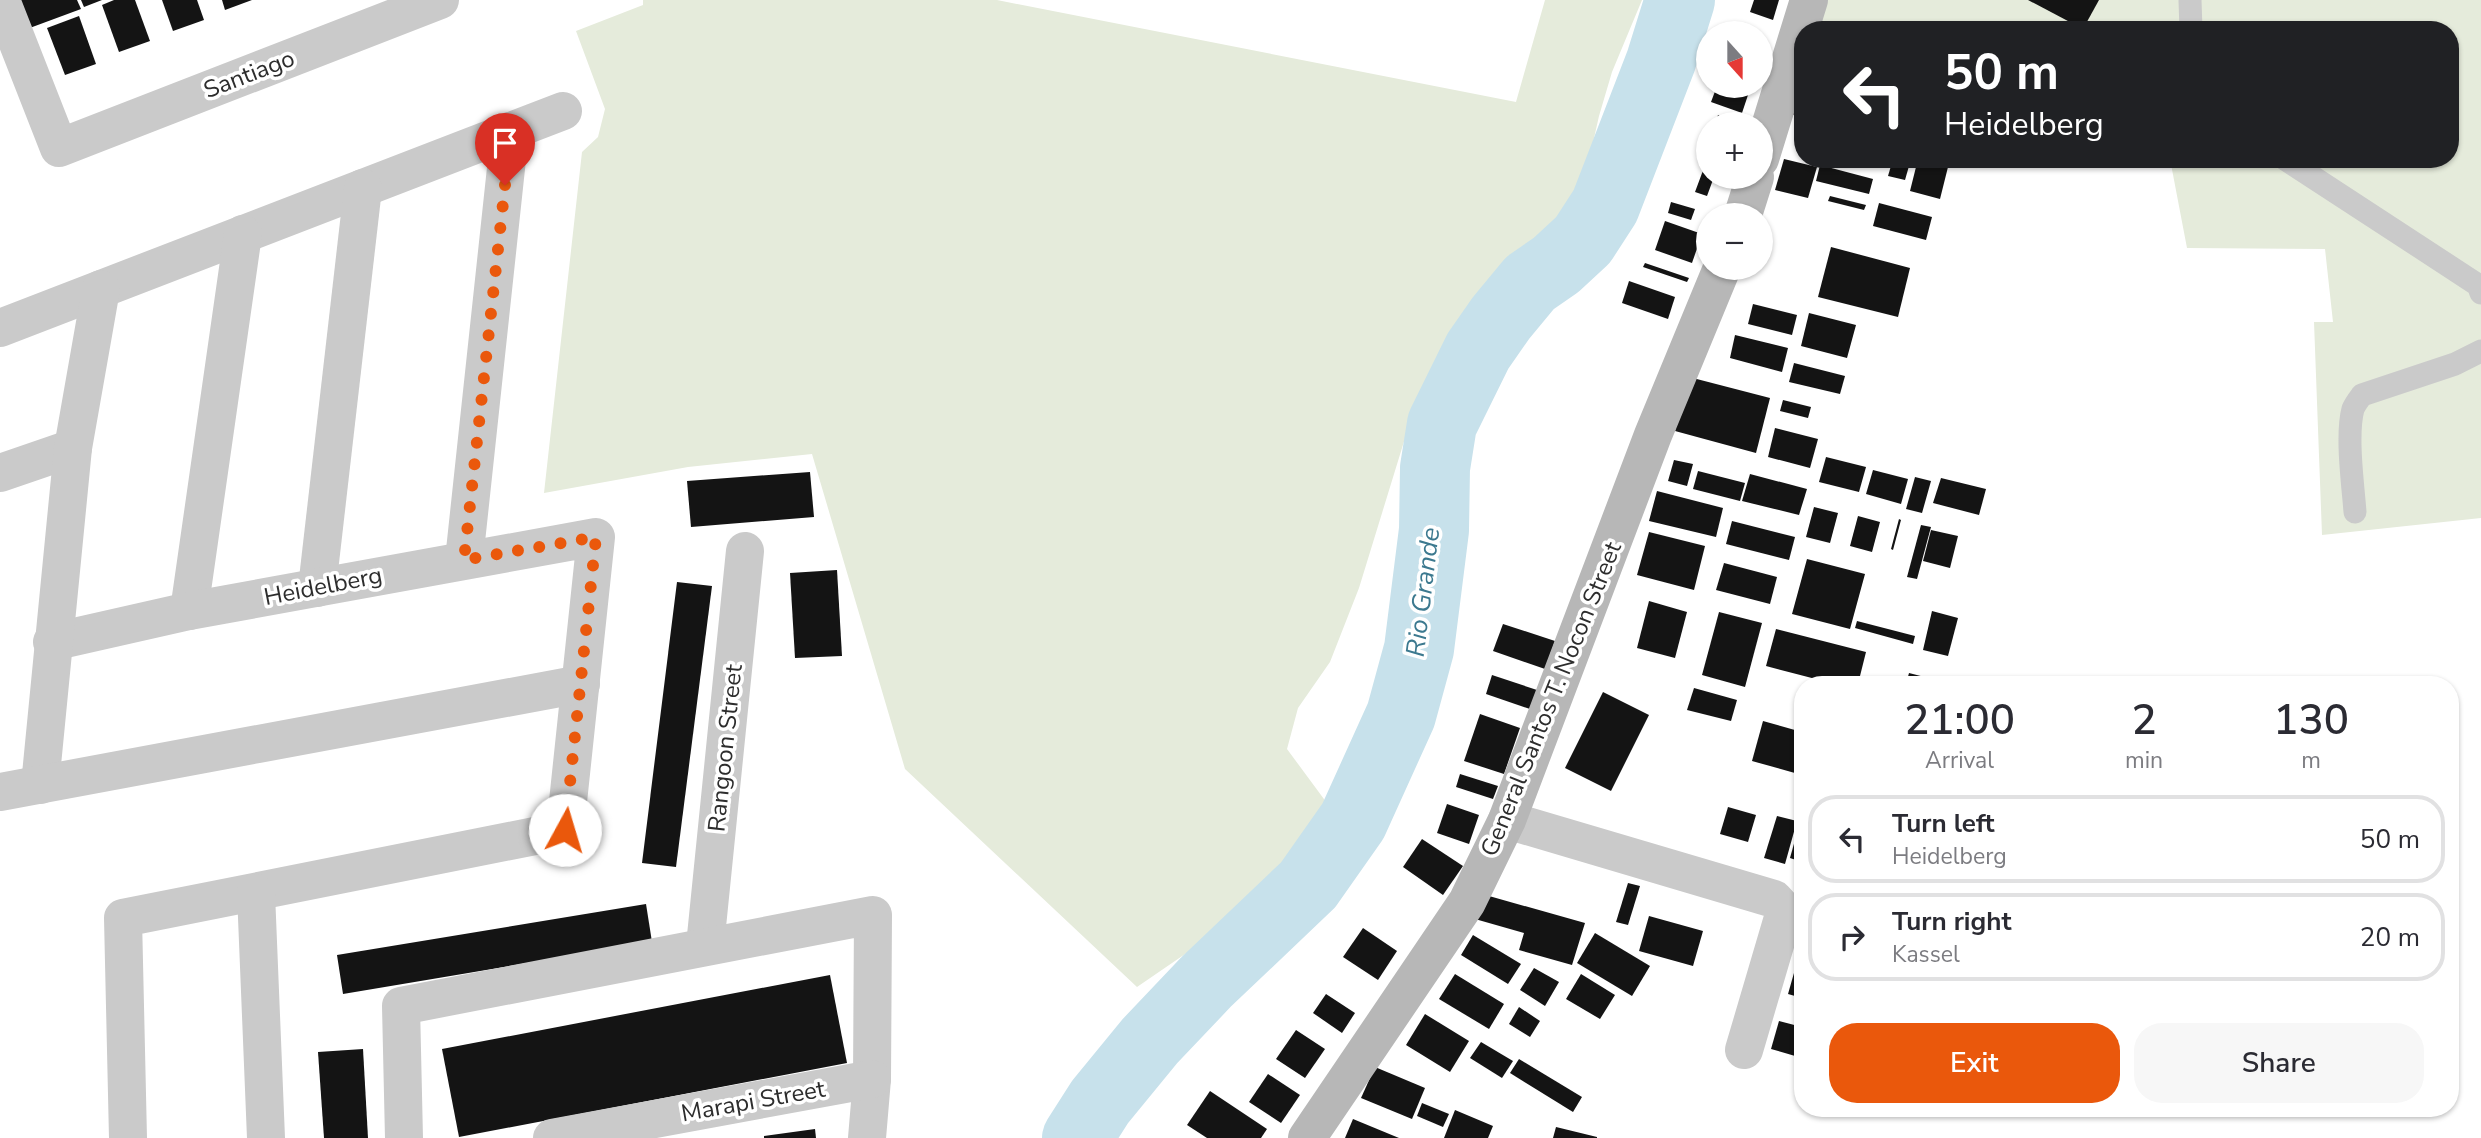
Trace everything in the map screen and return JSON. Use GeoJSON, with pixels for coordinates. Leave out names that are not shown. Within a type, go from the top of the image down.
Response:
{"type":"FeatureCollection","features":[{"type":"Feature","properties":{"kind":"main road"},"geometry":{"type":"LineString","coordinates":[[1804,21],[1809,0]]}},
{"type":"Feature","properties":{"kind":"main road"},"geometry":{"type":"LineString","coordinates":[[1773,121],[1794,60]]}},
{"type":"Feature","properties":{"kind":"main road","name":"General Santos T. Nocon Street"},"geometry":{"type":"LineString","coordinates":[[1307,1138],[1467,902],[1507,820],[1653,435],[1716,280]]}},
{"type":"Feature","properties":{"kind":"street","name":"Santiago"},"geometry":{"type":"LineString","coordinates":[[1,0],[59,148],[440,0]]}},
{"type":"Feature","properties":{"kind":"street"},"geometry":{"type":"LineString","coordinates":[[0,328],[564,111]]}},
{"type":"Feature","properties":{"kind":"street"},"geometry":{"type":"LineString","coordinates":[[464,560],[510,131]]}},
{"type":"Feature","properties":{"kind":"street"},"geometry":{"type":"LineString","coordinates":[[317,588],[363,188]]}},
{"type":"Feature","properties":{"kind":"street"},"geometry":{"type":"LineString","coordinates":[[189,611],[243,234]]}},
{"type":"Feature","properties":{"kind":"street"},"geometry":{"type":"LineString","coordinates":[[40,785],[52,642],[74,448],[101,289]]}},
{"type":"Feature","properties":{"kind":"street"},"geometry":{"type":"LineString","coordinates":[[0,473],[74,448]]}},
{"type":"Feature","properties":{"kind":"street","name":"Heidelberg"},"geometry":{"type":"LineString","coordinates":[[52,642],[189,611],[596,537],[581,684]]}},
{"type":"Feature","properties":{"kind":"street","name":"Rangoon Street"},"geometry":{"type":"LineString","coordinates":[[705,946],[745,551]]}},
{"type":"Feature","properties":{"kind":"street"},"geometry":{"type":"LineString","coordinates":[[0,792],[581,684],[565,830],[122,918],[128,1138]]}},
{"type":"Feature","properties":{"kind":"street"},"geometry":{"type":"LineString","coordinates":[[1507,820],[1774,899],[1785,911],[1744,1050]]}},
{"type":"Feature","properties":{"kind":"street"},"geometry":{"type":"LineString","coordinates":[[256,893],[267,1138]]}},
{"type":"Feature","properties":{"kind":"street"},"geometry":{"type":"LineString","coordinates":[[404,1138],[401,1006],[873,915],[872,1079],[867,1138]]}},
{"type":"Feature","properties":{"kind":"street","name":"Marapi Street"},"geometry":{"type":"LineString","coordinates":[[552,1138],[872,1079]]}},
{"type":"Feature","properties":{"kind":"lane"},"geometry":{"type":"LineString","coordinates":[[2190,0],[2191,21]]}},
{"type":"Feature","properties":{"kind":"lane"},"geometry":{"type":"LineString","coordinates":[[2299,168],[2478,285],[2481,293]]}},
{"type":"Feature","properties":{"kind":"lane"},"geometry":{"type":"LineString","coordinates":[[2355,512],[2351,468],[2351,419],[2354,406],[2362,395],[2455,364],[2481,351]]}},
{"type":"Feature","properties":{"kind":"green space"},"geometry":{"type":"Polygon","coordinates":[[[643,0],[997,0],[1516,102],[1545,0],[1642,0],[1612,72],[1578,209],[1557,237],[1507,278],[1472,325],[1442,386],[1406,435],[1359,588],[1330,662],[1298,708],[1287,749],[1335,814],[1326,836],[1245,913],[1137,987],[905,769],[812,454],[688,467],[544,493],[582,152],[598,137],[605,109],[576,31],[643,5],[643,0]]]}},
{"type":"Feature","properties":{"kind":"green space"},"geometry":{"type":"Polygon","coordinates":[[[1826,0],[2481,0],[2481,518],[2322,535],[2314,322],[2333,322],[2325,249],[2187,248],[2172,168],[2459,168],[2459,21],[1820,21],[1826,0]]]}},
{"type":"Feature","properties":{"kind":"building"},"geometry":{"type":"Polygon","coordinates":[[[16,0],[77,0],[81,9],[27,29],[16,0]]]}},
{"type":"Feature","properties":{"kind":"building"},"geometry":{"type":"Polygon","coordinates":[[[81,0],[102,0],[84,7],[81,0]]]}},
{"type":"Feature","properties":{"kind":"building"},"geometry":{"type":"Polygon","coordinates":[[[114,0],[135,0],[150,41],[119,52],[102,5],[114,0]]]}},
{"type":"Feature","properties":{"kind":"building"},"geometry":{"type":"Polygon","coordinates":[[[162,0],[197,0],[204,20],[173,31],[162,0]]]}},
{"type":"Feature","properties":{"kind":"building"},"geometry":{"type":"Polygon","coordinates":[[[222,0],[252,0],[225,10],[222,0]]]}},
{"type":"Feature","properties":{"kind":"building"},"geometry":{"type":"Polygon","coordinates":[[[1754,0],[1779,0],[1773,20],[1750,12],[1754,0]]]}},
{"type":"Feature","properties":{"kind":"building"},"geometry":{"type":"Polygon","coordinates":[[[2028,0],[2099,0],[2087,21],[2068,21],[2028,0]]]}},
{"type":"Feature","properties":{"kind":"building"},"geometry":{"type":"Polygon","coordinates":[[[79,16],[96,64],[65,75],[47,28],[79,16]]]}},
{"type":"Feature","properties":{"kind":"building"},"geometry":{"type":"Polygon","coordinates":[[[1712,98],[1747,98],[1742,112],[1711,102],[1712,98]]]}},
{"type":"Feature","properties":{"kind":"building"},"geometry":{"type":"Polygon","coordinates":[[[1794,99],[1794,115],[1788,113],[1794,99]]]}},
{"type":"Feature","properties":{"kind":"building"},"geometry":{"type":"Polygon","coordinates":[[[1784,159],[1794,161],[1794,168],[1817,168],[1808,198],[1775,190],[1784,159]]]}},
{"type":"Feature","properties":{"kind":"building"},"geometry":{"type":"Polygon","coordinates":[[[1819,168],[1831,168],[1873,179],[1869,194],[1816,181],[1819,168]]]}},
{"type":"Feature","properties":{"kind":"building"},"geometry":{"type":"Polygon","coordinates":[[[1890,168],[1908,168],[1905,180],[1888,176],[1890,168]]]}},
{"type":"Feature","properties":{"kind":"building"},"geometry":{"type":"Polygon","coordinates":[[[1916,168],[1948,168],[1940,199],[1910,191],[1916,168]]]}},
{"type":"Feature","properties":{"kind":"building"},"geometry":{"type":"Polygon","coordinates":[[[1696,189],[1710,189],[1707,196],[1695,192],[1696,189]]]}},
{"type":"Feature","properties":{"kind":"building"},"geometry":{"type":"Polygon","coordinates":[[[1830,196],[1866,205],[1864,210],[1828,201],[1830,196]]]}},
{"type":"Feature","properties":{"kind":"building"},"geometry":{"type":"Polygon","coordinates":[[[1671,202],[1695,209],[1691,220],[1668,213],[1671,202]]]}},
{"type":"Feature","properties":{"kind":"building"},"geometry":{"type":"Polygon","coordinates":[[[1879,203],[1932,217],[1926,240],[1873,226],[1879,203]]]}},
{"type":"Feature","properties":{"kind":"building"},"geometry":{"type":"Polygon","coordinates":[[[1665,221],[1696,232],[1696,251],[1692,263],[1655,250],[1665,221]]]}},
{"type":"Feature","properties":{"kind":"building"},"geometry":{"type":"Polygon","coordinates":[[[1831,247],[1910,268],[1898,317],[1818,297],[1831,247]]]}},
{"type":"Feature","properties":{"kind":"building"},"geometry":{"type":"Polygon","coordinates":[[[1645,263],[1689,278],[1687,282],[1643,267],[1645,263]]]}},
{"type":"Feature","properties":{"kind":"building"},"geometry":{"type":"Polygon","coordinates":[[[1629,281],[1675,297],[1668,319],[1622,303],[1629,281]]]}},
{"type":"Feature","properties":{"kind":"building"},"geometry":{"type":"Polygon","coordinates":[[[1753,304],[1797,315],[1792,335],[1748,324],[1753,304]]]}},
{"type":"Feature","properties":{"kind":"building"},"geometry":{"type":"Polygon","coordinates":[[[1809,313],[1856,325],[1847,358],[1801,346],[1809,313]]]}},
{"type":"Feature","properties":{"kind":"building"},"geometry":{"type":"Polygon","coordinates":[[[1735,335],[1788,348],[1782,372],[1730,358],[1735,335]]]}},
{"type":"Feature","properties":{"kind":"building"},"geometry":{"type":"Polygon","coordinates":[[[1794,363],[1845,376],[1840,394],[1789,382],[1794,363]]]}},
{"type":"Feature","properties":{"kind":"building"},"geometry":{"type":"Polygon","coordinates":[[[1689,377],[1770,398],[1756,453],[1675,431],[1689,377]]]}},
{"type":"Feature","properties":{"kind":"building"},"geometry":{"type":"Polygon","coordinates":[[[1783,400],[1811,407],[1808,418],[1780,411],[1783,400]]]}},
{"type":"Feature","properties":{"kind":"building"},"geometry":{"type":"Polygon","coordinates":[[[1775,428],[1818,439],[1810,468],[1768,457],[1775,428]]]}},
{"type":"Feature","properties":{"kind":"building"},"geometry":{"type":"Polygon","coordinates":[[[1826,457],[1866,467],[1859,492],[1819,482],[1826,457]]]}},
{"type":"Feature","properties":{"kind":"building"},"geometry":{"type":"Polygon","coordinates":[[[1674,460],[1693,464],[1687,486],[1668,481],[1674,460]]]}},
{"type":"Feature","properties":{"kind":"building"},"geometry":{"type":"Polygon","coordinates":[[[1873,470],[1908,479],[1901,504],[1866,494],[1873,470]]]}},
{"type":"Feature","properties":{"kind":"building"},"geometry":{"type":"Polygon","coordinates":[[[1698,471],[1745,483],[1740,501],[1693,489],[1698,471]]]}},
{"type":"Feature","properties":{"kind":"building"},"geometry":{"type":"Polygon","coordinates":[[[810,472],[814,517],[691,527],[687,481],[810,472]]]}},
{"type":"Feature","properties":{"kind":"building"},"geometry":{"type":"Polygon","coordinates":[[[1750,474],[1807,489],[1799,515],[1742,501],[1750,474]]]}},
{"type":"Feature","properties":{"kind":"building"},"geometry":{"type":"Polygon","coordinates":[[[1915,477],[1931,481],[1922,513],[1906,509],[1915,477]]]}},
{"type":"Feature","properties":{"kind":"building"},"geometry":{"type":"Polygon","coordinates":[[[1941,478],[1986,489],[1979,515],[1933,503],[1941,478]]]}},
{"type":"Feature","properties":{"kind":"building"},"geometry":{"type":"Polygon","coordinates":[[[1657,491],[1723,508],[1716,537],[1649,521],[1657,491]]]}},
{"type":"Feature","properties":{"kind":"building"},"geometry":{"type":"Polygon","coordinates":[[[1814,507],[1838,513],[1830,543],[1806,537],[1814,507]]]}},
{"type":"Feature","properties":{"kind":"building"},"geometry":{"type":"Polygon","coordinates":[[[1858,516],[1880,522],[1872,552],[1850,546],[1858,516]]]}},
{"type":"Feature","properties":{"kind":"building"},"geometry":{"type":"Polygon","coordinates":[[[1899,519],[1901,520],[1893,550],[1891,549],[1899,519]]]}},
{"type":"Feature","properties":{"kind":"building"},"geometry":{"type":"Polygon","coordinates":[[[1732,521],[1795,537],[1789,560],[1726,544],[1732,521]]]}},
{"type":"Feature","properties":{"kind":"building"},"geometry":{"type":"Polygon","coordinates":[[[1921,525],[1931,527],[1917,579],[1907,577],[1921,525]]]}},
{"type":"Feature","properties":{"kind":"building"},"geometry":{"type":"Polygon","coordinates":[[[1931,530],[1958,536],[1950,568],[1923,561],[1931,530]]]}},
{"type":"Feature","properties":{"kind":"building"},"geometry":{"type":"Polygon","coordinates":[[[1649,532],[1705,546],[1694,590],[1637,575],[1649,532]]]}},
{"type":"Feature","properties":{"kind":"building"},"geometry":{"type":"Polygon","coordinates":[[[1807,559],[1865,574],[1850,629],[1792,614],[1807,559]]]}},
{"type":"Feature","properties":{"kind":"building"},"geometry":{"type":"Polygon","coordinates":[[[1724,563],[1777,577],[1770,604],[1716,590],[1724,563]]]}},
{"type":"Feature","properties":{"kind":"building"},"geometry":{"type":"Polygon","coordinates":[[[837,570],[842,656],[795,658],[790,573],[837,570]]]}},
{"type":"Feature","properties":{"kind":"building"},"geometry":{"type":"Polygon","coordinates":[[[677,582],[712,586],[676,867],[642,863],[677,582]]]}},
{"type":"Feature","properties":{"kind":"building"},"geometry":{"type":"Polygon","coordinates":[[[1649,601],[1687,612],[1675,658],[1637,648],[1649,601]]]}},
{"type":"Feature","properties":{"kind":"building"},"geometry":{"type":"Polygon","coordinates":[[[1932,611],[1958,618],[1948,656],[1923,650],[1932,611]]]}},
{"type":"Feature","properties":{"kind":"building"},"geometry":{"type":"Polygon","coordinates":[[[1719,612],[1762,623],[1745,687],[1702,675],[1719,612]]]}},
{"type":"Feature","properties":{"kind":"building"},"geometry":{"type":"Polygon","coordinates":[[[1857,621],[1915,636],[1913,644],[1855,628],[1857,621]]]}},
{"type":"Feature","properties":{"kind":"building"},"geometry":{"type":"Polygon","coordinates":[[[1503,624],[1555,641],[1545,669],[1493,651],[1503,624]]]}},
{"type":"Feature","properties":{"kind":"building"},"geometry":{"type":"Polygon","coordinates":[[[1776,629],[1866,652],[1860,676],[1804,676],[1766,666],[1776,629]]]}},
{"type":"Feature","properties":{"kind":"building"},"geometry":{"type":"Polygon","coordinates":[[[1492,675],[1537,690],[1530,709],[1486,694],[1492,675]]]}},
{"type":"Feature","properties":{"kind":"building"},"geometry":{"type":"Polygon","coordinates":[[[1694,688],[1737,700],[1731,721],[1687,710],[1694,688]]]}},
{"type":"Feature","properties":{"kind":"building"},"geometry":{"type":"Polygon","coordinates":[[[1603,692],[1649,715],[1611,791],[1565,768],[1603,692]]]}},
{"type":"Feature","properties":{"kind":"building"},"geometry":{"type":"Polygon","coordinates":[[[1480,714],[1520,728],[1504,774],[1464,761],[1480,714]]]}},
{"type":"Feature","properties":{"kind":"building"},"geometry":{"type":"Polygon","coordinates":[[[1763,721],[1794,730],[1794,773],[1752,761],[1763,721]]]}},
{"type":"Feature","properties":{"kind":"building"},"geometry":{"type":"Polygon","coordinates":[[[1460,774],[1498,786],[1493,799],[1456,787],[1460,774]]]}},
{"type":"Feature","properties":{"kind":"building"},"geometry":{"type":"Polygon","coordinates":[[[1447,804],[1479,815],[1469,844],[1437,833],[1447,804]]]}},
{"type":"Feature","properties":{"kind":"building"},"geometry":{"type":"Polygon","coordinates":[[[1728,807],[1756,815],[1748,842],[1720,834],[1728,807]]]}},
{"type":"Feature","properties":{"kind":"building"},"geometry":{"type":"Polygon","coordinates":[[[1777,816],[1794,820],[1794,832],[1785,864],[1764,858],[1777,816]]]}},
{"type":"Feature","properties":{"kind":"building"},"geometry":{"type":"Polygon","coordinates":[[[1422,839],[1463,866],[1443,895],[1403,867],[1422,839]]]}},
{"type":"Feature","properties":{"kind":"building"},"geometry":{"type":"Polygon","coordinates":[[[1794,844],[1794,859],[1790,858],[1794,844]]]}},
{"type":"Feature","properties":{"kind":"building"},"geometry":{"type":"Polygon","coordinates":[[[1628,883],[1640,886],[1628,925],[1616,922],[1628,883]]]}},
{"type":"Feature","properties":{"kind":"building"},"geometry":{"type":"Polygon","coordinates":[[[1482,894],[1585,923],[1572,965],[1519,950],[1524,933],[1475,919],[1482,894]]]}},
{"type":"Feature","properties":{"kind":"building"},"geometry":{"type":"Polygon","coordinates":[[[646,904],[652,942],[343,994],[337,955],[646,904]]]}},
{"type":"Feature","properties":{"kind":"building"},"geometry":{"type":"Polygon","coordinates":[[[1649,916],[1703,931],[1693,966],[1639,951],[1649,916]]]}},
{"type":"Feature","properties":{"kind":"building"},"geometry":{"type":"Polygon","coordinates":[[[1363,928],[1397,951],[1378,980],[1343,957],[1363,928]]]}},
{"type":"Feature","properties":{"kind":"building"},"geometry":{"type":"Polygon","coordinates":[[[1595,933],[1650,966],[1632,996],[1577,963],[1595,933]]]}},
{"type":"Feature","properties":{"kind":"building"},"geometry":{"type":"Polygon","coordinates":[[[1473,935],[1521,964],[1508,984],[1461,955],[1473,935]]]}},
{"type":"Feature","properties":{"kind":"building"},"geometry":{"type":"Polygon","coordinates":[[[1534,968],[1559,982],[1545,1006],[1520,990],[1534,968]]]}},
{"type":"Feature","properties":{"kind":"building"},"geometry":{"type":"Polygon","coordinates":[[[1794,973],[1794,996],[1788,994],[1794,973]]]}},
{"type":"Feature","properties":{"kind":"building"},"geometry":{"type":"Polygon","coordinates":[[[1455,974],[1504,1004],[1489,1029],[1439,999],[1455,974]]]}},
{"type":"Feature","properties":{"kind":"building"},"geometry":{"type":"Polygon","coordinates":[[[1581,974],[1615,995],[1600,1019],[1566,999],[1581,974]]]}},
{"type":"Feature","properties":{"kind":"building"},"geometry":{"type":"Polygon","coordinates":[[[830,975],[847,1063],[459,1137],[442,1049],[830,975]]]}},
{"type":"Feature","properties":{"kind":"building"},"geometry":{"type":"Polygon","coordinates":[[[1326,994],[1355,1013],[1342,1033],[1313,1013],[1326,994]]]}},
{"type":"Feature","properties":{"kind":"building"},"geometry":{"type":"Polygon","coordinates":[[[1519,1007],[1540,1021],[1530,1037],[1509,1024],[1519,1007]]]}},
{"type":"Feature","properties":{"kind":"building"},"geometry":{"type":"Polygon","coordinates":[[[1425,1014],[1469,1041],[1450,1072],[1406,1045],[1425,1014]]]}},
{"type":"Feature","properties":{"kind":"building"},"geometry":{"type":"Polygon","coordinates":[[[1779,1021],[1794,1025],[1794,1056],[1771,1049],[1779,1021]]]}},
{"type":"Feature","properties":{"kind":"building"},"geometry":{"type":"Polygon","coordinates":[[[1296,1030],[1325,1049],[1305,1078],[1276,1059],[1296,1030]]]}},
{"type":"Feature","properties":{"kind":"building"},"geometry":{"type":"Polygon","coordinates":[[[1481,1042],[1513,1061],[1502,1078],[1470,1058],[1481,1042]]]}},
{"type":"Feature","properties":{"kind":"building"},"geometry":{"type":"Polygon","coordinates":[[[363,1049],[368,1138],[324,1138],[318,1052],[363,1049]]]}},
{"type":"Feature","properties":{"kind":"building"},"geometry":{"type":"Polygon","coordinates":[[[1519,1059],[1582,1097],[1573,1112],[1510,1073],[1519,1059]]]}},
{"type":"Feature","properties":{"kind":"building"},"geometry":{"type":"Polygon","coordinates":[[[1375,1067],[1425,1088],[1412,1119],[1361,1098],[1375,1067]]]}},
{"type":"Feature","properties":{"kind":"building"},"geometry":{"type":"Polygon","coordinates":[[[1268,1074],[1300,1095],[1281,1123],[1249,1102],[1268,1074]]]}},
{"type":"Feature","properties":{"kind":"building"},"geometry":{"type":"Polygon","coordinates":[[[1210,1091],[1267,1129],[1261,1138],[1207,1138],[1187,1125],[1210,1091]]]}},
{"type":"Feature","properties":{"kind":"building"},"geometry":{"type":"Polygon","coordinates":[[[1422,1103],[1449,1114],[1443,1127],[1417,1116],[1422,1103]]]}},
{"type":"Feature","properties":{"kind":"building"},"geometry":{"type":"Polygon","coordinates":[[[1455,1110],[1493,1126],[1488,1138],[1444,1138],[1455,1110]]]}},
{"type":"Feature","properties":{"kind":"building"},"geometry":{"type":"Polygon","coordinates":[[[1353,1119],[1399,1138],[1345,1138],[1353,1119]]]}},
{"type":"Feature","properties":{"kind":"building"},"geometry":{"type":"Polygon","coordinates":[[[1556,1127],[1597,1137],[1597,1138],[1553,1138],[1556,1127]]]}},
{"type":"Feature","properties":{"kind":"building"},"geometry":{"type":"Polygon","coordinates":[[[815,1129],[816,1138],[764,1138],[764,1136],[815,1129]]]}},
{"type":"Feature","properties":{"kind":"waterway","name":"Rio Grande"},"geometry":{"type":"LineString","coordinates":[[1077,1138],[1100,1102],[1150,1041],[1206,982],[1308,885],[1353,821],[1401,715],[1419,649],[1434,530],[1435,468],[1442,424],[1478,351],[1501,318],[1530,283],[1556,265],[1583,240],[1605,206],[1661,61],[1680,0]]}},
{"type":"Feature","properties":{"kind":"route"},"geometry":{"type":"LineString","coordinates":[[505,185],[464,560],[596,537],[565,830]]}}]}
